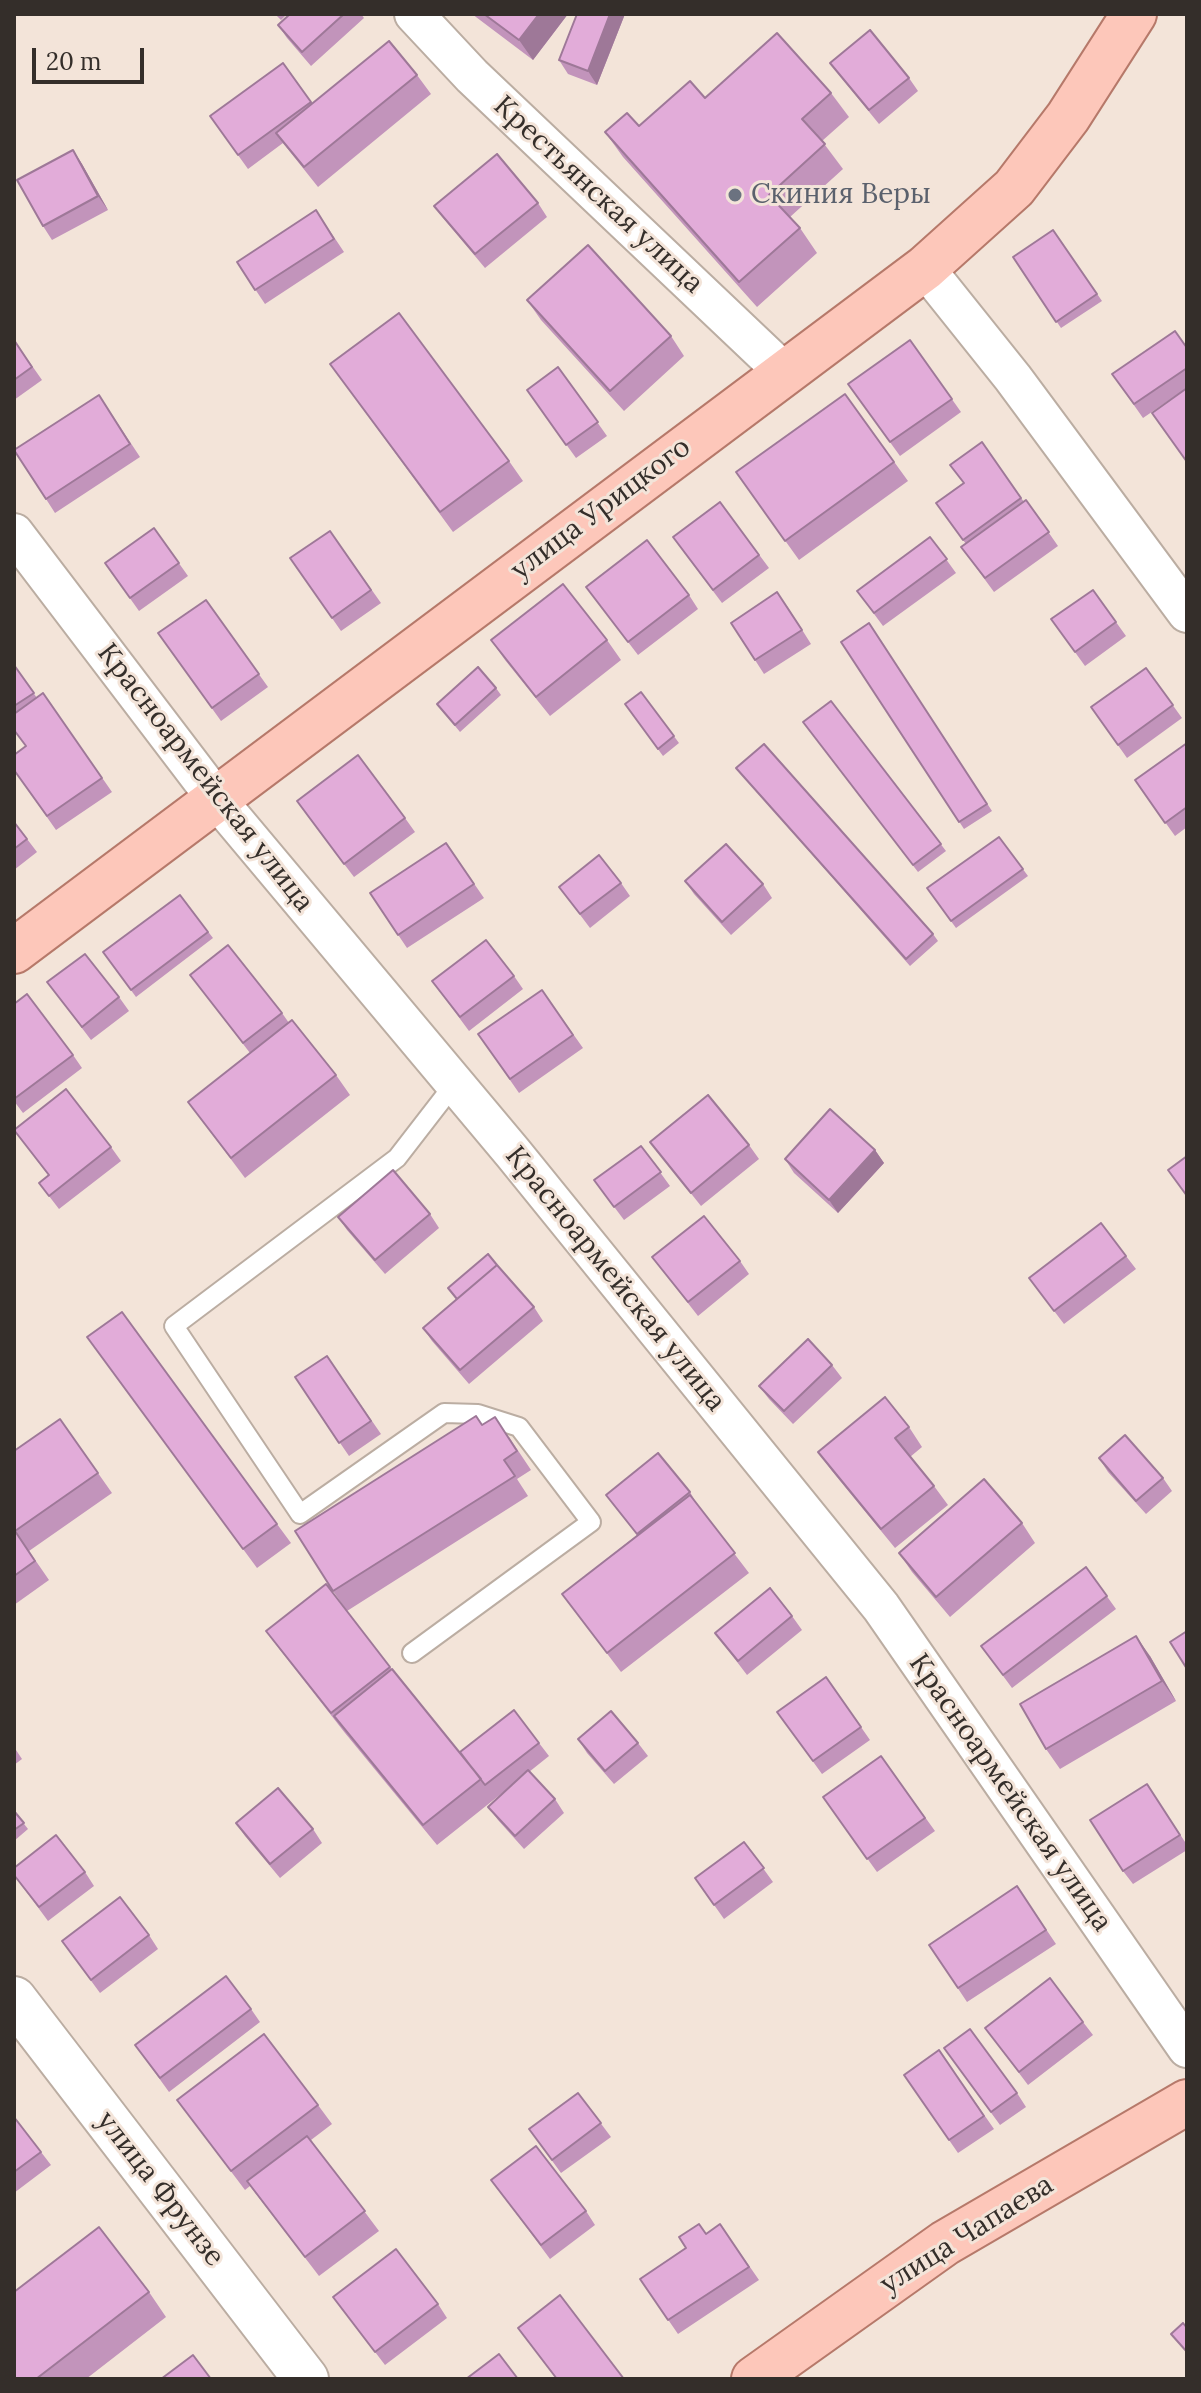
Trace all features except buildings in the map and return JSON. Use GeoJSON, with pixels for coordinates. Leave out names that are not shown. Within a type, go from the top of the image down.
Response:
{"type":"FeatureCollection","features":[{"type":"Feature","properties":{"kind":"main road","name":"улица Урицкого"},"geometry":{"type":"LineString","coordinates":[[14,951],[218,801],[666,459],[925,268],[1014,188],[1068,117],[1134,14]]}},
{"type":"Feature","properties":{"kind":"main road","name":"улица Чапаева"},"geometry":{"type":"LineString","coordinates":[[754,2379],[945,2243],[1187,2102]]}},
{"type":"Feature","properties":{"kind":"street","name":"Крестьянская улица"},"geometry":{"type":"LineString","coordinates":[[414,14],[472,76],[785,373]]}},
{"type":"Feature","properties":{"kind":"street"},"geometry":{"type":"LineString","coordinates":[[925,268],[1013,378],[1187,613]]}},
{"type":"Feature","properties":{"kind":"street","name":"Красноармейская улица"},"geometry":{"type":"LineString","coordinates":[[14,533],[218,801],[455,1083],[881,1607],[1187,2048]]}},
{"type":"Feature","properties":{"kind":"street","name":"улица Фрунзе"},"geometry":{"type":"LineString","coordinates":[[14,1999],[306,2379]]}},
{"type":"Feature","properties":{"kind":"lane"},"geometry":{"type":"LineString","coordinates":[[412,1653],[591,1522],[519,1427],[478,1414],[444,1413],[300,1514],[174,1326],[397,1158],[455,1083]]}},
{"type":"Feature","properties":{"kind":"place","name":"Скиния Веры"},"geometry":{"type":"Point","coordinates":[735,195]}}]}
